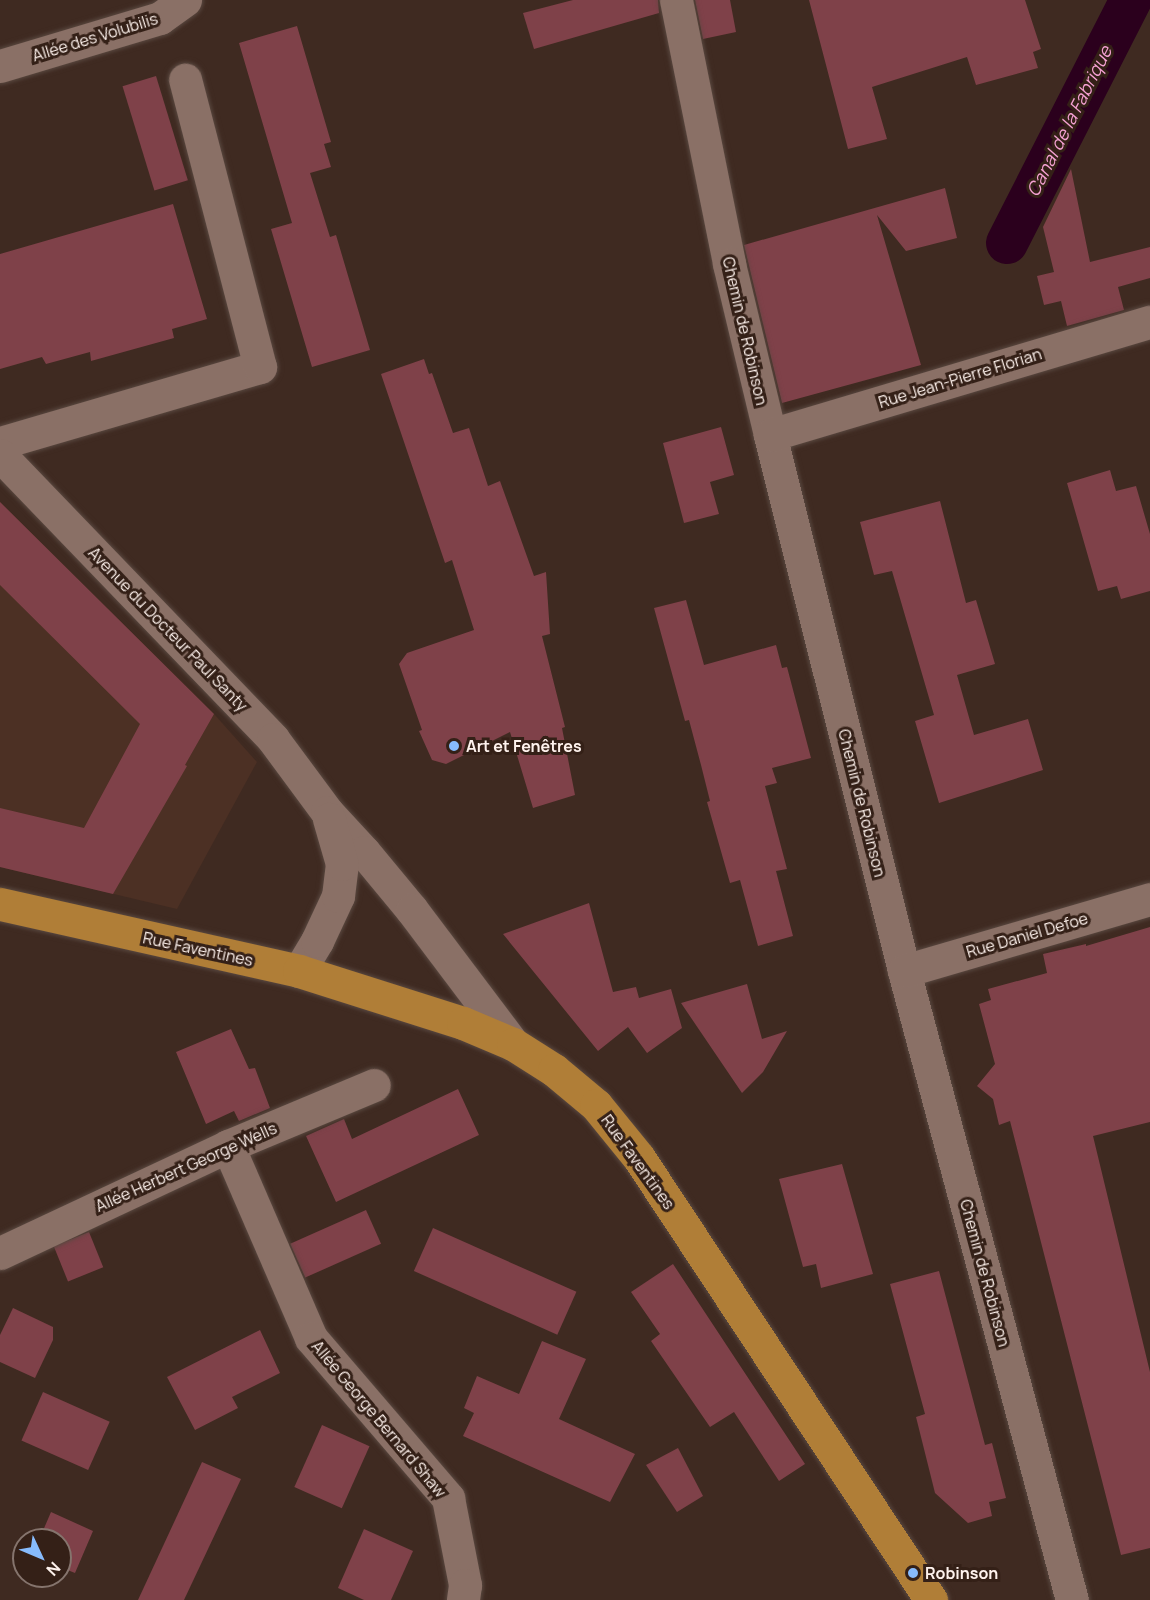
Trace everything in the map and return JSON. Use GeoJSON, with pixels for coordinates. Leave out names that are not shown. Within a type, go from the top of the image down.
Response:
{"type":"FeatureCollection","features":[{"type":"Feature","properties":{"kind":"main road","name":"Rue Faventines"},"geometry":{"type":"LineString","coordinates":[[0,904],[299,971],[463,1023],[513,1044],[554,1070],[596,1106],[639,1158],[931,1600]]}},
{"type":"Feature","properties":{"kind":"street","name":"Allée des Volubilis"},"geometry":{"type":"LineString","coordinates":[[0,66],[160,18],[185,0]]}},
{"type":"Feature","properties":{"kind":"street","name":"Chemin de Robinson"},"geometry":{"type":"LineString","coordinates":[[676,0],[729,264],[770,435],[904,971],[1072,1600]]}},
{"type":"Feature","properties":{"kind":"street"},"geometry":{"type":"LineString","coordinates":[[0,443],[260,367],[185,80]]}},
{"type":"Feature","properties":{"kind":"street","name":"Rue Jean-Pierre Florian"},"geometry":{"type":"LineString","coordinates":[[770,435],[1150,322]]}},
{"type":"Feature","properties":{"kind":"street","name":"Avenue du Docteur Paul Santy"},"geometry":{"type":"LineString","coordinates":[[0,455],[273,739],[327,812],[412,910],[513,1044]]}},
{"type":"Feature","properties":{"kind":"street","name":"Avenue du Docteur Paul Santy"},"geometry":{"type":"LineString","coordinates":[[299,971],[317,941],[338,896],[342,864],[327,812]]}},
{"type":"Feature","properties":{"kind":"street","name":"Rue Daniel Defoe"},"geometry":{"type":"LineString","coordinates":[[904,971],[1150,899]]}},
{"type":"Feature","properties":{"kind":"street","name":"Allée Herbert George Wells"},"geometry":{"type":"LineString","coordinates":[[0,1253],[228,1146],[374,1085]]}},
{"type":"Feature","properties":{"kind":"street","name":"Allée George Bernard Shaw"},"geometry":{"type":"LineString","coordinates":[[228,1146],[311,1338],[448,1498],[465,1585],[463,1600]]}},
{"type":"Feature","properties":{"kind":"shaded area"},"geometry":{"type":"Polygon","coordinates":[[[0,502],[214,714],[257,762],[177,909],[0,867],[0,502]]]}},
{"type":"Feature","properties":{"kind":"building"},"geometry":{"type":"Polygon","coordinates":[[[573,0],[658,0],[659,13],[534,49],[523,13],[573,0]]]}},
{"type":"Feature","properties":{"kind":"building"},"geometry":{"type":"Polygon","coordinates":[[[695,0],[730,0],[736,32],[703,39],[695,0]]]}},
{"type":"Feature","properties":{"kind":"building"},"geometry":{"type":"Polygon","coordinates":[[[809,0],[1025,0],[1041,49],[1033,52],[1038,68],[976,85],[967,57],[872,87],[887,139],[848,149],[809,0]]]}},
{"type":"Feature","properties":{"kind":"building"},"geometry":{"type":"Polygon","coordinates":[[[297,26],[331,142],[324,144],[331,167],[310,173],[330,237],[336,235],[370,350],[312,367],[271,229],[292,223],[239,43],[297,26]]]}},
{"type":"Feature","properties":{"kind":"building"},"geometry":{"type":"Polygon","coordinates":[[[156,76],[188,180],[154,190],[123,86],[156,76]]]}},
{"type":"Feature","properties":{"kind":"building"},"geometry":{"type":"Polygon","coordinates":[[[1071,169],[1090,262],[1150,247],[1150,278],[1118,287],[1124,310],[1067,326],[1061,301],[1044,305],[1037,276],[1054,272],[1043,227],[1071,169]]]}},
{"type":"Feature","properties":{"kind":"building"},"geometry":{"type":"Polygon","coordinates":[[[945,188],[957,238],[906,251],[877,215],[921,365],[782,403],[744,245],[945,188]]]}},
{"type":"Feature","properties":{"kind":"building"},"geometry":{"type":"Polygon","coordinates":[[[173,204],[207,319],[172,329],[174,338],[91,361],[90,352],[46,364],[42,357],[0,369],[0,254],[173,204]]]}},
{"type":"Feature","properties":{"kind":"building"},"geometry":{"type":"Polygon","coordinates":[[[424,359],[429,374],[432,373],[453,433],[469,428],[488,486],[500,481],[534,576],[546,572],[550,634],[542,636],[565,727],[562,728],[575,795],[533,808],[510,732],[446,764],[432,760],[419,731],[422,730],[399,664],[407,653],[474,630],[452,560],[445,563],[381,374],[424,359]]]}},
{"type":"Feature","properties":{"kind":"building"},"geometry":{"type":"Polygon","coordinates":[[[721,427],[734,475],[710,482],[719,514],[684,523],[663,443],[721,427]]]}},
{"type":"Feature","properties":{"kind":"building"},"geometry":{"type":"Polygon","coordinates":[[[1110,470],[1116,491],[1136,486],[1150,534],[1150,591],[1121,599],[1117,586],[1098,591],[1067,483],[1110,470]]]}},
{"type":"Feature","properties":{"kind":"building"},"geometry":{"type":"Polygon","coordinates":[[[940,501],[966,603],[976,600],[995,664],[957,675],[974,735],[1028,719],[1043,770],[939,803],[915,721],[934,715],[892,571],[874,575],[860,522],[940,501]]]}},
{"type":"Feature","properties":{"kind":"building"},"geometry":{"type":"Polygon","coordinates":[[[0,502],[214,714],[185,765],[187,766],[113,894],[0,867],[0,808],[84,828],[140,724],[0,585],[0,502]]]}},
{"type":"Feature","properties":{"kind":"building"},"geometry":{"type":"Polygon","coordinates":[[[686,600],[704,665],[776,645],[782,668],[787,667],[811,758],[772,768],[777,783],[765,786],[787,869],[776,871],[793,936],[758,946],[740,880],[730,883],[707,802],[710,801],[689,720],[685,721],[654,608],[686,600]]]}},
{"type":"Feature","properties":{"kind":"building"},"geometry":{"type":"Polygon","coordinates":[[[589,903],[613,992],[636,987],[639,998],[671,989],[682,1028],[647,1053],[628,1027],[598,1051],[503,934],[589,903]]]}},
{"type":"Feature","properties":{"kind":"building"},"geometry":{"type":"Polygon","coordinates":[[[1150,927],[1150,1122],[1093,1136],[1150,1372],[1150,1548],[1121,1555],[1010,1121],[999,1125],[993,1099],[977,1086],[995,1064],[979,1004],[991,1000],[988,989],[1047,973],[1043,954],[1086,944],[1086,946],[1150,927]]]}},
{"type":"Feature","properties":{"kind":"building"},"geometry":{"type":"Polygon","coordinates":[[[747,984],[762,1039],[787,1031],[763,1072],[742,1093],[681,1003],[747,984]]]}},
{"type":"Feature","properties":{"kind":"building"},"geometry":{"type":"Polygon","coordinates":[[[231,1029],[249,1069],[255,1068],[270,1108],[239,1121],[234,1111],[206,1124],[176,1052],[231,1029]]]}},
{"type":"Feature","properties":{"kind":"building"},"geometry":{"type":"Polygon","coordinates":[[[458,1089],[479,1135],[336,1202],[306,1136],[344,1119],[352,1139],[458,1089]]]}},
{"type":"Feature","properties":{"kind":"building"},"geometry":{"type":"Polygon","coordinates":[[[842,1164],[873,1274],[821,1288],[816,1264],[803,1267],[779,1179],[842,1164]]]}},
{"type":"Feature","properties":{"kind":"building"},"geometry":{"type":"Polygon","coordinates":[[[366,1210],[381,1244],[305,1278],[290,1244],[366,1210]]]}},
{"type":"Feature","properties":{"kind":"building"},"geometry":{"type":"Polygon","coordinates":[[[433,1228],[576,1292],[557,1335],[414,1271],[433,1228]]]}},
{"type":"Feature","properties":{"kind":"building"},"geometry":{"type":"Polygon","coordinates":[[[89,1232],[103,1267],[68,1281],[54,1246],[89,1232]]]}},
{"type":"Feature","properties":{"kind":"building"},"geometry":{"type":"Polygon","coordinates":[[[673,1264],[805,1464],[779,1481],[734,1412],[710,1427],[651,1341],[660,1334],[631,1292],[673,1264]]]}},
{"type":"Feature","properties":{"kind":"building"},"geometry":{"type":"Polygon","coordinates":[[[939,1271],[985,1445],[992,1443],[1006,1498],[989,1502],[992,1516],[968,1523],[935,1493],[916,1417],[925,1414],[890,1284],[939,1271]]]}},
{"type":"Feature","properties":{"kind":"building"},"geometry":{"type":"Polygon","coordinates":[[[13,1308],[53,1327],[53,1340],[35,1378],[0,1362],[0,1335],[13,1308]]]}},
{"type":"Feature","properties":{"kind":"building"},"geometry":{"type":"Polygon","coordinates":[[[260,1330],[280,1373],[232,1397],[238,1408],[195,1430],[167,1377],[260,1330]]]}},
{"type":"Feature","properties":{"kind":"building"},"geometry":{"type":"Polygon","coordinates":[[[542,1341],[586,1359],[559,1419],[635,1454],[610,1502],[463,1436],[474,1413],[464,1408],[477,1376],[519,1394],[542,1341]]]}},
{"type":"Feature","properties":{"kind":"building"},"geometry":{"type":"Polygon","coordinates":[[[43,1392],[110,1422],[88,1470],[21,1440],[43,1392]]]}},
{"type":"Feature","properties":{"kind":"building"},"geometry":{"type":"Polygon","coordinates":[[[322,1425],[370,1446],[342,1508],[294,1487],[322,1425]]]}},
{"type":"Feature","properties":{"kind":"building"},"geometry":{"type":"Polygon","coordinates":[[[678,1448],[703,1496],[677,1512],[646,1465],[678,1448]]]}},
{"type":"Feature","properties":{"kind":"building"},"geometry":{"type":"Polygon","coordinates":[[[202,1462],[241,1479],[184,1600],[138,1600],[202,1462]]]}},
{"type":"Feature","properties":{"kind":"building"},"geometry":{"type":"Polygon","coordinates":[[[51,1512],[93,1531],[75,1573],[72,1572],[72,1528],[44,1528],[51,1512]]]}},
{"type":"Feature","properties":{"kind":"building"},"geometry":{"type":"Polygon","coordinates":[[[364,1529],[413,1551],[391,1600],[364,1600],[338,1588],[364,1529]]]}},
{"type":"Feature","properties":{"kind":"waterway","name":"Canal de la Fabrique"},"geometry":{"type":"LineString","coordinates":[[1007,243],[1131,0]]}},
{"type":"Feature","properties":{"kind":"place","name":"Art et Fenêtres"},"geometry":{"type":"Point","coordinates":[454,746]}},
{"type":"Feature","properties":{"kind":"place","name":"Robinson"},"geometry":{"type":"Point","coordinates":[913,1573]}}]}
